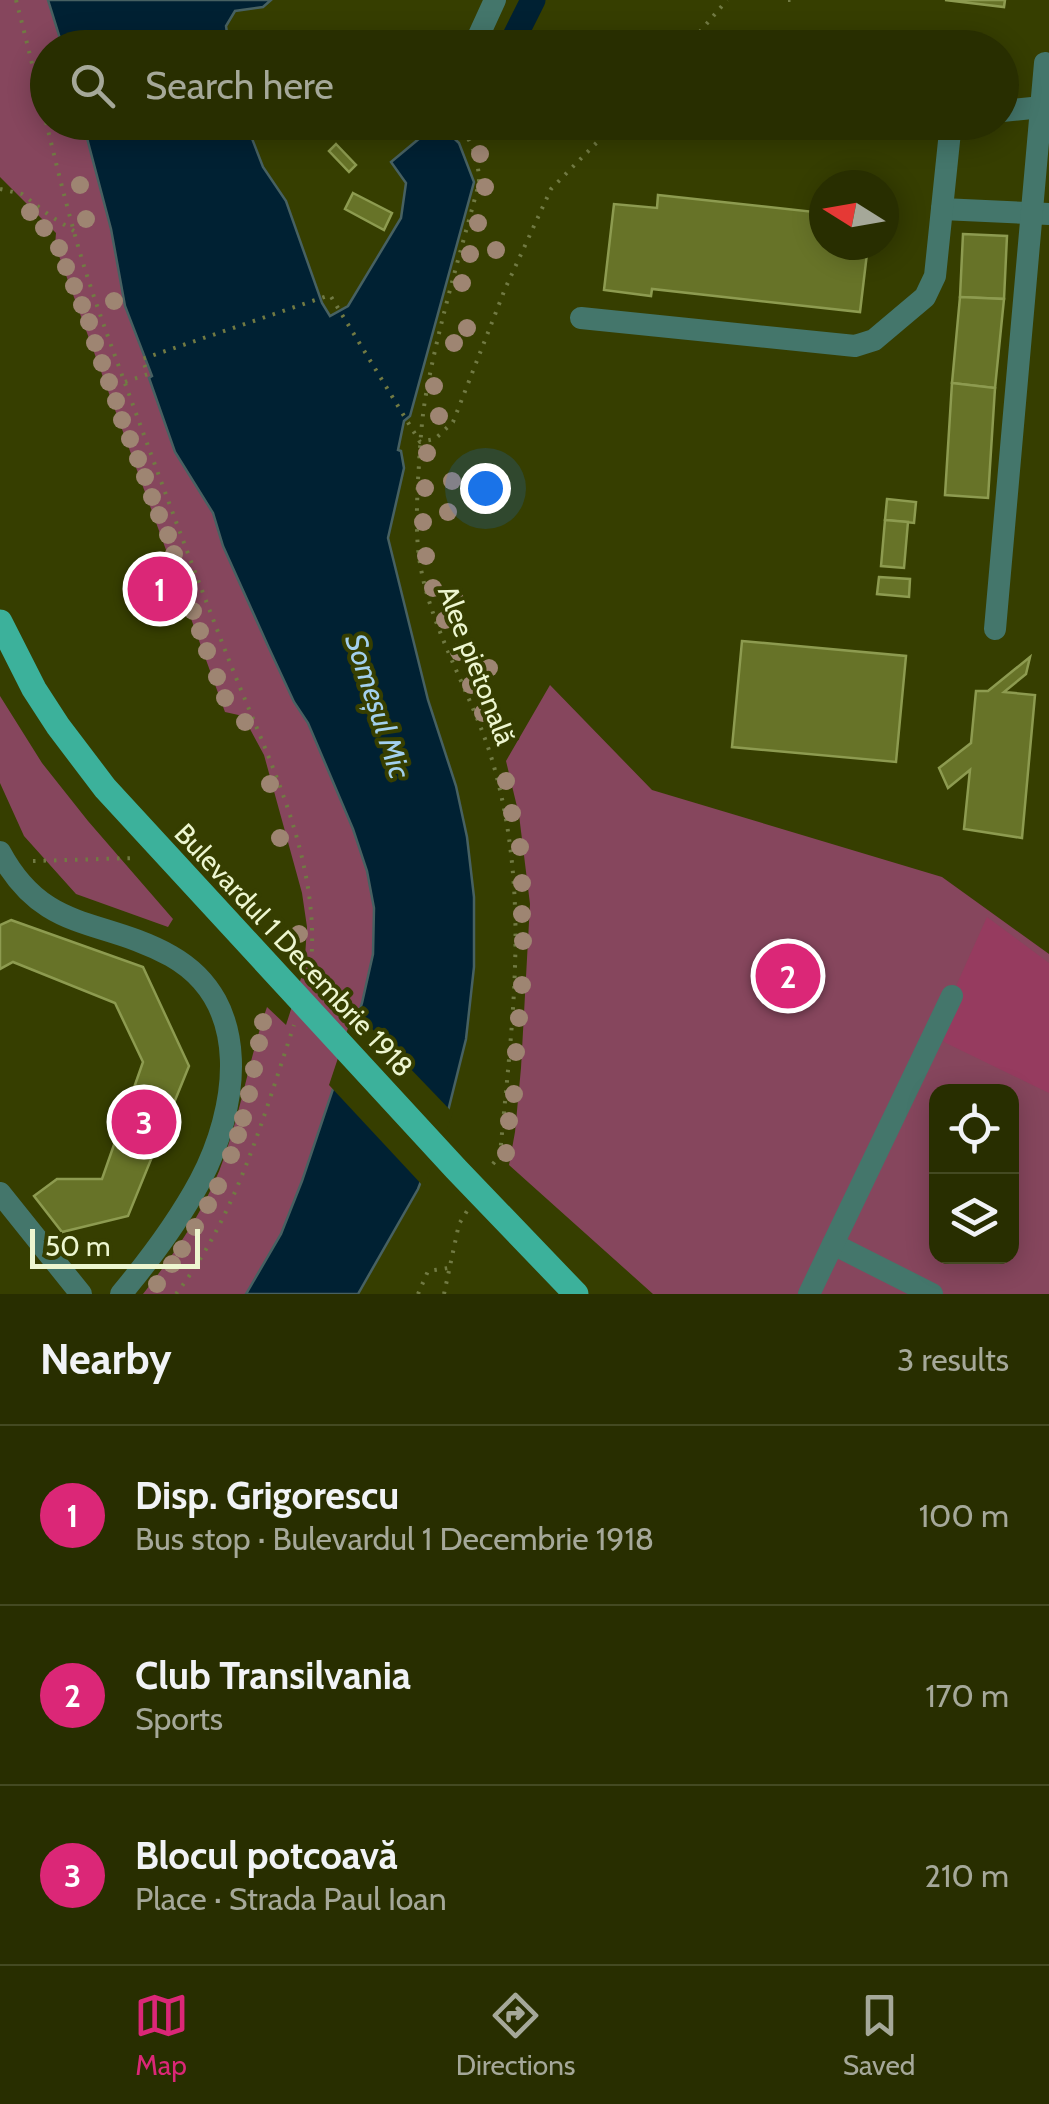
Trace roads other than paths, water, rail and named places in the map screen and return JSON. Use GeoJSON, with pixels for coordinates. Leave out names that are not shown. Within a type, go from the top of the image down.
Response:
{"type":"FeatureCollection","features":[{"type":"Feature","properties":{"kind":"main road","name":"Bulevardul 1 Decembrie 1918"},"geometry":{"type":"LineString","coordinates":[[0,622],[34,689],[105,788],[576,1294]]}},
{"type":"Feature","properties":{"kind":"street"},"geometry":{"type":"LineString","coordinates":[[482,30],[495,0]]}},
{"type":"Feature","properties":{"kind":"street"},"geometry":{"type":"LineString","coordinates":[[995,629],[1041,214],[1045,63]]}},
{"type":"Feature","properties":{"kind":"street"},"geometry":{"type":"LineString","coordinates":[[1019,109],[1042,107]]}},
{"type":"Feature","properties":{"kind":"street"},"geometry":{"type":"LineString","coordinates":[[582,318],[854,346],[874,340],[925,297],[935,276],[949,140]]}},
{"type":"Feature","properties":{"kind":"street"},"geometry":{"type":"LineString","coordinates":[[942,208],[1041,214]]}},
{"type":"Feature","properties":{"kind":"street"},"geometry":{"type":"LineString","coordinates":[[0,852],[40,904],[151,947],[184,966],[216,998],[228,1026],[228,1092],[216,1142],[202,1177],[154,1254],[121,1294]]}},
{"type":"Feature","properties":{"kind":"street"},"geometry":{"type":"LineString","coordinates":[[809,1294],[952,996]]}},
{"type":"Feature","properties":{"kind":"street"},"geometry":{"type":"LineString","coordinates":[[0,1193],[81,1294]]}},
{"type":"Feature","properties":{"kind":"street"},"geometry":{"type":"LineString","coordinates":[[834,1244],[932,1294]]}},
{"type":"Feature","properties":{"kind":"water"},"geometry":{"type":"Polygon","coordinates":[[[48,0],[271,0],[263,7],[235,11],[227,30],[57,30],[48,0]]]}},
{"type":"Feature","properties":{"kind":"water","name":"Someșul Mic"},"geometry":{"type":"Polygon","coordinates":[[[87,140],[253,140],[263,167],[286,201],[330,316],[348,306],[401,218],[406,183],[391,162],[418,140],[456,140],[474,182],[410,416],[404,421],[398,450],[404,468],[388,538],[467,837],[474,897],[474,967],[466,1039],[447,1115],[418,1189],[358,1294],[246,1294],[281,1234],[362,1003],[373,954],[374,908],[353,829],[308,723],[268,646],[223,546],[213,513],[175,452],[125,306],[111,229],[87,140]]]}},
{"type":"Feature","properties":{"kind":"waterway"},"geometry":{"type":"LineString","coordinates":[[518,30],[533,0]]}},
{"type":"Feature","properties":{"kind":"place","name":"Disp. Grigorescu"},"geometry":{"type":"Point","coordinates":[160,589]}},
{"type":"Feature","properties":{"kind":"place","name":"Club Transilvania"},"geometry":{"type":"Point","coordinates":[788,976]}},
{"type":"Feature","properties":{"kind":"place","name":"Blocul potcoavă"},"geometry":{"type":"Point","coordinates":[144,1122]}}]}
